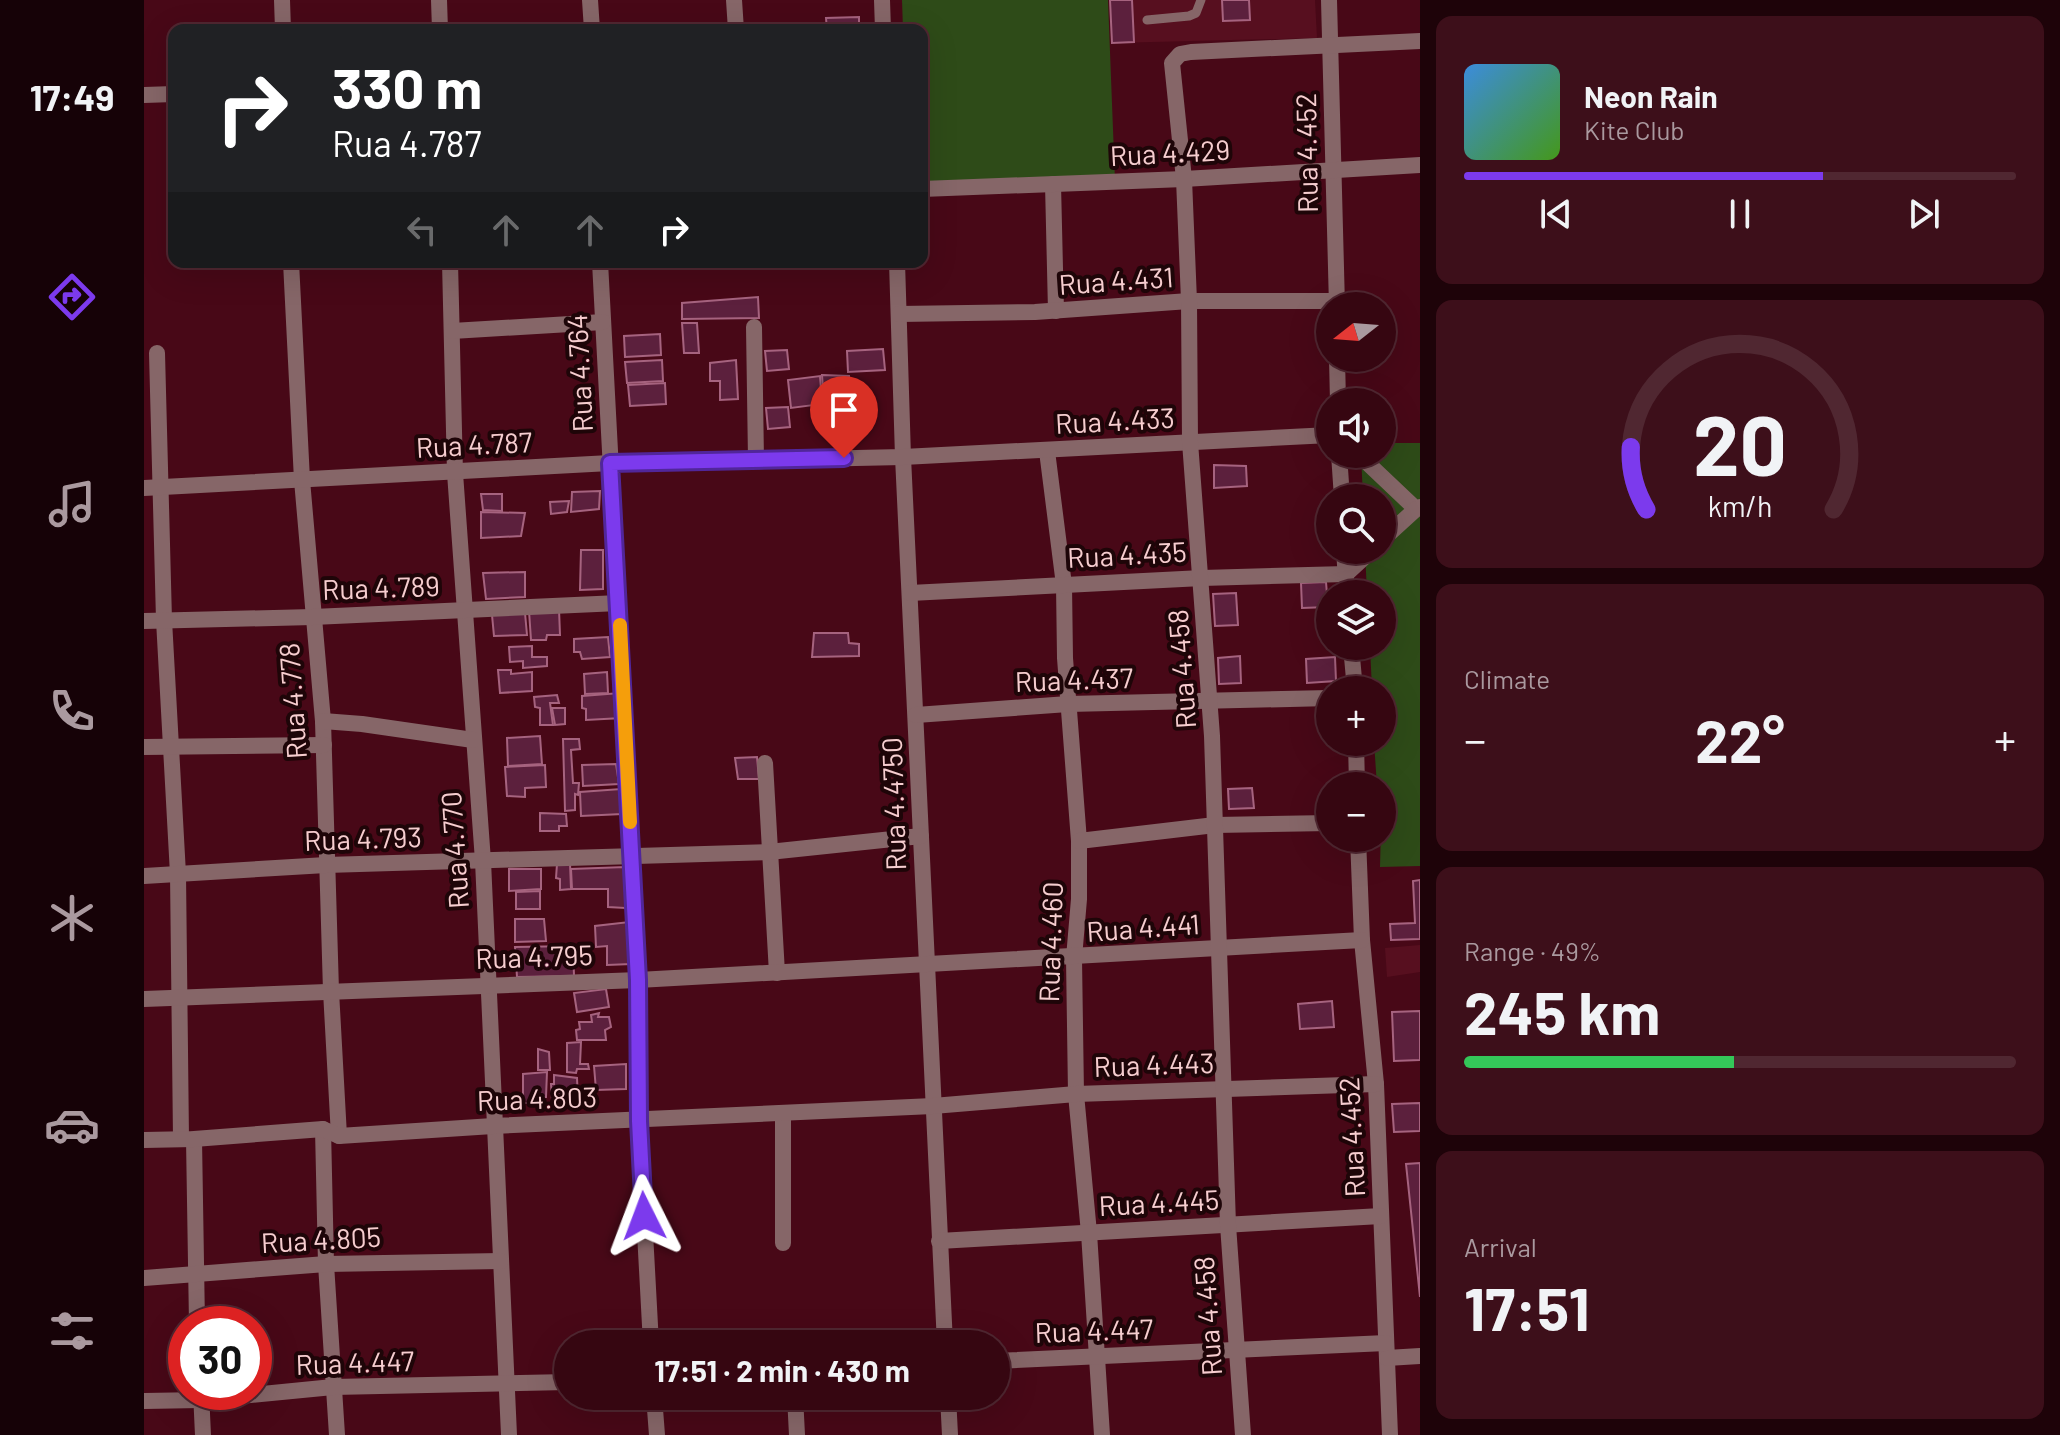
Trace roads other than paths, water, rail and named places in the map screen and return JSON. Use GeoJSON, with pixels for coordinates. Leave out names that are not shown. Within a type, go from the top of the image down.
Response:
{"type":"FeatureCollection","features":[{"type":"Feature","properties":{"kind":"street"},"geometry":{"type":"LineString","coordinates":[[282,0],[283,24]]}},
{"type":"Feature","properties":{"kind":"street"},"geometry":{"type":"LineString","coordinates":[[439,0],[440,24]]}},
{"type":"Feature","properties":{"kind":"street"},"geometry":{"type":"LineString","coordinates":[[590,0],[592,24]]}},
{"type":"Feature","properties":{"kind":"street"},"geometry":{"type":"LineString","coordinates":[[734,0],[736,24]]}},
{"type":"Feature","properties":{"kind":"street"},"geometry":{"type":"LineString","coordinates":[[882,0],[883,24]]}},
{"type":"Feature","properties":{"kind":"street","name":"Rua 4.452"},"geometry":{"type":"LineString","coordinates":[[1329,0],[1337,292]]}},
{"type":"Feature","properties":{"kind":"street","name":"Rua 4.458"},"geometry":{"type":"LineString","coordinates":[[1243,1435],[1228,1225],[1209,702],[1190,442],[1184,179],[1172,63],[1180,54],[1420,41]]}},
{"type":"Feature","properties":{"kind":"street"},"geometry":{"type":"LineString","coordinates":[[144,95],[168,94]]}},
{"type":"Feature","properties":{"kind":"street","name":"Rua 4.429"},"geometry":{"type":"LineString","coordinates":[[928,189],[1184,179],[1420,165]]}},
{"type":"Feature","properties":{"kind":"street"},"geometry":{"type":"LineString","coordinates":[[1053,184],[1056,311]]}},
{"type":"Feature","properties":{"kind":"street","name":"Rua 4.778"},"geometry":{"type":"LineString","coordinates":[[291,268],[302,480],[323,721],[326,865],[339,1136]]}},
{"type":"Feature","properties":{"kind":"street","name":"Rua 4.770"},"geometry":{"type":"LineString","coordinates":[[450,268],[455,473],[483,861],[509,1435]]}},
{"type":"Feature","properties":{"kind":"street","name":"Rua 4.764"},"geometry":{"type":"LineString","coordinates":[[600,268],[638,980],[639,1121],[650,1330]]}},
{"type":"Feature","properties":{"kind":"street","name":"Rua 4.4750"},"geometry":{"type":"LineString","coordinates":[[897,268],[903,457],[944,1330]]}},
{"type":"Feature","properties":{"kind":"street","name":"Rua 4.431"},"geometry":{"type":"LineString","coordinates":[[899,314],[1056,311],[1189,301],[1316,303]]}},
{"type":"Feature","properties":{"kind":"street"},"geometry":{"type":"LineString","coordinates":[[452,331],[603,322]]}},
{"type":"Feature","properties":{"kind":"street"},"geometry":{"type":"LineString","coordinates":[[754,327],[756,460]]}},
{"type":"Feature","properties":{"kind":"street"},"geometry":{"type":"LineString","coordinates":[[157,353],[151,488],[164,620],[196,1306]]}},
{"type":"Feature","properties":{"kind":"street","name":"Rua 4.433"},"geometry":{"type":"LineString","coordinates":[[903,457],[1316,436]]}},
{"type":"Feature","properties":{"kind":"street","name":"Rua 4.460"},"geometry":{"type":"LineString","coordinates":[[1047,451],[1064,585],[1068,704],[1079,841],[1079,899],[1074,958],[1076,1094],[1102,1435]]}},
{"type":"Feature","properties":{"kind":"street","name":"Rua 4.787"},"geometry":{"type":"LineString","coordinates":[[151,488],[610,463],[903,457]]}},
{"type":"Feature","properties":{"kind":"street"},"geometry":{"type":"LineString","coordinates":[[1374,468],[1418,508],[1396,528]]}},
{"type":"Feature","properties":{"kind":"street"},"geometry":{"type":"LineString","coordinates":[[1345,564],[1346,580]]}},
{"type":"Feature","properties":{"kind":"street"},"geometry":{"type":"LineString","coordinates":[[1346,574],[1357,564]]}},
{"type":"Feature","properties":{"kind":"street","name":"Rua 4.435"},"geometry":{"type":"LineString","coordinates":[[910,593],[1346,574]]}},
{"type":"Feature","properties":{"kind":"street","name":"Rua 4.789"},"geometry":{"type":"LineString","coordinates":[[144,621],[313,617],[619,603]]}},
{"type":"Feature","properties":{"kind":"street","name":"Rua 4.437"},"geometry":{"type":"LineString","coordinates":[[916,715],[1068,704],[1316,698]]}},
{"type":"Feature","properties":{"kind":"street"},"geometry":{"type":"LineString","coordinates":[[323,721],[473,740]]}},
{"type":"Feature","properties":{"kind":"street"},"geometry":{"type":"LineString","coordinates":[[144,747],[324,745]]}},
{"type":"Feature","properties":{"kind":"street"},"geometry":{"type":"LineString","coordinates":[[765,763],[777,973]]}},
{"type":"Feature","properties":{"kind":"street"},"geometry":{"type":"LineString","coordinates":[[1079,841],[1215,825],[1316,823]]}},
{"type":"Feature","properties":{"kind":"street","name":"Rua 4.793"},"geometry":{"type":"LineString","coordinates":[[144,876],[326,865],[769,852],[921,836]]}},
{"type":"Feature","properties":{"kind":"street","name":"Rua 4.452"},"geometry":{"type":"LineString","coordinates":[[1359,852],[1362,940],[1376,1084],[1390,1435]]}},
{"type":"Feature","properties":{"kind":"street","name":"Rua 4.441"},"geometry":{"type":"LineString","coordinates":[[926,965],[1362,940]]}},
{"type":"Feature","properties":{"kind":"street","name":"Rua 4.795"},"geometry":{"type":"LineString","coordinates":[[144,999],[638,980],[926,965]]}},
{"type":"Feature","properties":{"kind":"street","name":"Rua 4.443"},"geometry":{"type":"LineString","coordinates":[[933,1106],[1076,1094],[1376,1084]]}},
{"type":"Feature","properties":{"kind":"street","name":"Rua 4.803"},"geometry":{"type":"LineString","coordinates":[[144,1140],[323,1129],[339,1136],[933,1106]]}},
{"type":"Feature","properties":{"kind":"street"},"geometry":{"type":"LineString","coordinates":[[783,1114],[783,1243]]}},
{"type":"Feature","properties":{"kind":"street"},"geometry":{"type":"LineString","coordinates":[[323,1129],[326,1264],[337,1435]]}},
{"type":"Feature","properties":{"kind":"street","name":"Rua 4.445"},"geometry":{"type":"LineString","coordinates":[[939,1241],[1381,1216]]}},
{"type":"Feature","properties":{"kind":"street","name":"Rua 4.805"},"geometry":{"type":"LineString","coordinates":[[144,1278],[326,1264],[501,1261]]}},
{"type":"Feature","properties":{"kind":"street","name":"Rua 4.447"},"geometry":{"type":"LineString","coordinates":[[1010,1360],[1238,1351],[1387,1350],[1420,1356]]}},
{"type":"Feature","properties":{"kind":"street","name":"Rua 4.447"},"geometry":{"type":"LineString","coordinates":[[272,1391],[554,1382]]}},
{"type":"Feature","properties":{"kind":"street","name":"Rua 4.447"},"geometry":{"type":"LineString","coordinates":[[144,1401],[168,1399]]}},
{"type":"Feature","properties":{"kind":"street"},"geometry":{"type":"LineString","coordinates":[[202,1410],[203,1435]]}},
{"type":"Feature","properties":{"kind":"street"},"geometry":{"type":"LineString","coordinates":[[655,1410],[657,1435]]}},
{"type":"Feature","properties":{"kind":"street"},"geometry":{"type":"LineString","coordinates":[[796,1410],[797,1435]]}},
{"type":"Feature","properties":{"kind":"street"},"geometry":{"type":"LineString","coordinates":[[949,1410],[950,1435]]}},
{"type":"Feature","properties":{"kind":"lane"},"geometry":{"type":"LineString","coordinates":[[1147,20],[1189,16],[1196,13],[1201,0]]}}]}
